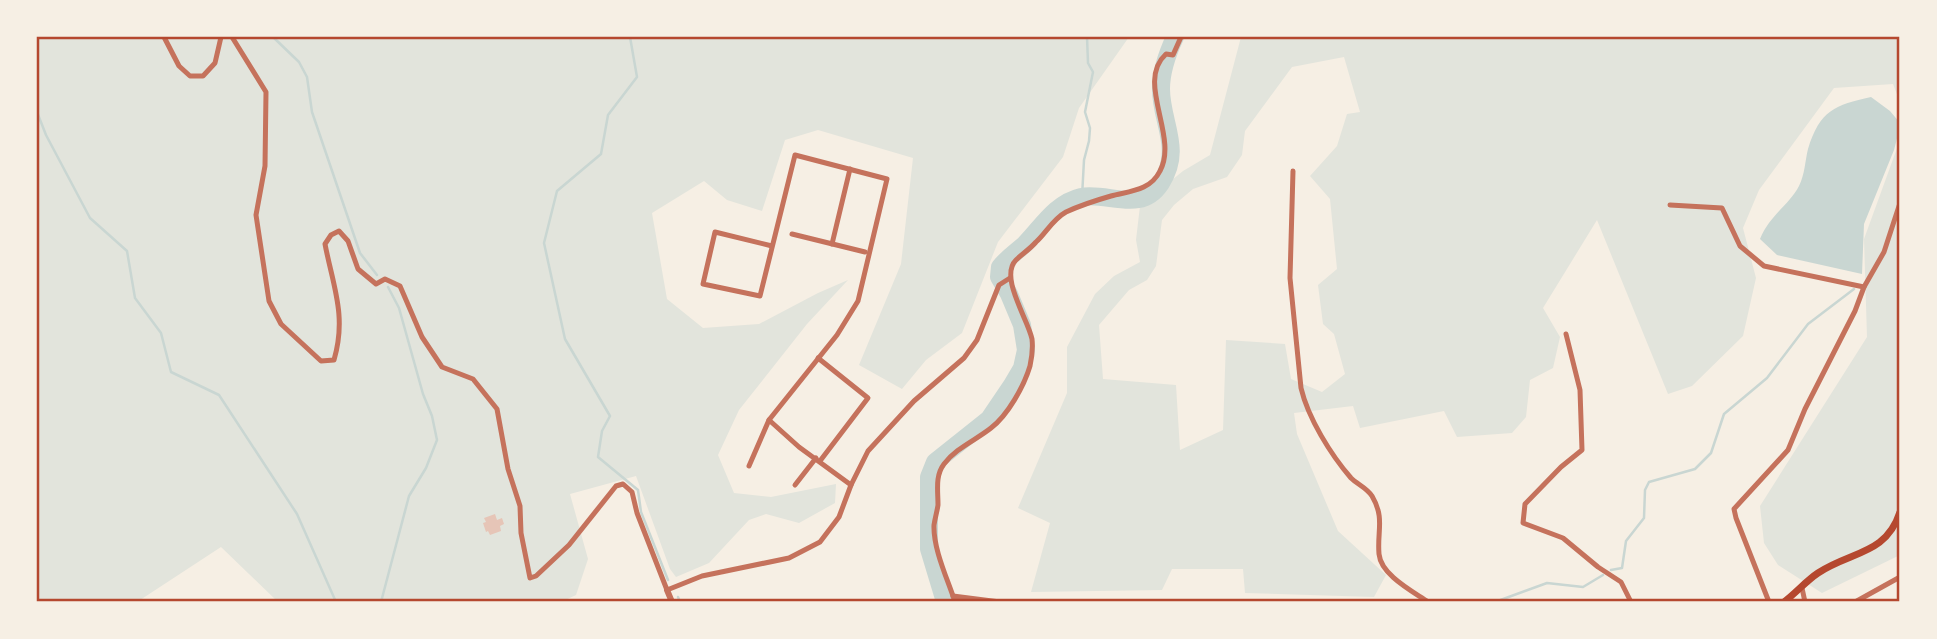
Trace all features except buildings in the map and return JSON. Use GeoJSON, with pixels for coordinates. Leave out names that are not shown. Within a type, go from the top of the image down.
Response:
{"type":"FeatureCollection","features":[{"type":"Feature","properties":{"kind":"main road"},"geometry":{"type":"LineString","coordinates":[[1784,602],[1826,569],[1882,543],[1900,512]]}},
{"type":"Feature","properties":{"kind":"street"},"geometry":{"type":"LineString","coordinates":[[164,37],[179,66],[190,76],[203,76],[215,63],[221,37]]}},
{"type":"Feature","properties":{"kind":"street"},"geometry":{"type":"LineString","coordinates":[[232,37],[266,92],[265,166],[256,215],[270,300],[281,324],[321,361],[334,360],[340,342],[340,305],[325,244],[331,235],[339,231],[348,241],[358,269],[376,284],[385,279],[400,286],[422,337],[442,366],[473,379],[497,409],[508,469],[520,506],[521,533],[530,578],[536,576],[569,545],[616,486],[623,484],[632,492],[637,513],[672,602]]}},
{"type":"Feature","properties":{"kind":"street"},"geometry":{"type":"LineString","coordinates":[[1000,602],[954,599],[937,545],[934,526],[940,472],[945,463],[993,427],[1009,407],[1030,364],[1032,341],[1008,279],[1013,262],[1065,213],[1109,196],[1135,191],[1148,185],[1161,170],[1166,147],[1155,92],[1156,74],[1161,58],[1173,55],[1181,37]]}},
{"type":"Feature","properties":{"kind":"street"},"geometry":{"type":"LineString","coordinates":[[749,466],[769,420],[837,335],[858,301],[887,178],[795,155],[760,296],[703,284],[715,232],[772,246]]}},
{"type":"Feature","properties":{"kind":"street"},"geometry":{"type":"LineString","coordinates":[[832,244],[850,169]]}},
{"type":"Feature","properties":{"kind":"street"},"geometry":{"type":"LineString","coordinates":[[1293,171],[1290,278],[1299,375],[1305,405],[1345,470],[1371,493],[1381,523],[1378,556],[1393,577],[1428,602]]}},
{"type":"Feature","properties":{"kind":"street"},"geometry":{"type":"LineString","coordinates":[[1769,602],[1734,509],[1788,450],[1864,287],[1884,252],[1900,204]]}},
{"type":"Feature","properties":{"kind":"street"},"geometry":{"type":"LineString","coordinates":[[1670,205],[1722,208],[1740,246],[1764,265],[1864,287]]}},
{"type":"Feature","properties":{"kind":"street"},"geometry":{"type":"LineString","coordinates":[[792,234],[865,252]]}},
{"type":"Feature","properties":{"kind":"street"},"geometry":{"type":"LineString","coordinates":[[667,590],[702,576],[789,558],[820,542],[843,508],[868,451],[914,401],[964,358],[976,340],[999,285],[1008,279]]}},
{"type":"Feature","properties":{"kind":"street"},"geometry":{"type":"LineString","coordinates":[[1566,334],[1580,390],[1582,450],[1560,467],[1525,504],[1523,523],[1563,538],[1621,582],[1631,602]]}},
{"type":"Feature","properties":{"kind":"street"},"geometry":{"type":"LineString","coordinates":[[795,485],[868,398],[818,358]]}},
{"type":"Feature","properties":{"kind":"street"},"geometry":{"type":"LineString","coordinates":[[769,420],[799,447],[851,485]]}},
{"type":"Feature","properties":{"kind":"street"},"geometry":{"type":"LineString","coordinates":[[1855,602],[1900,577]]}},
{"type":"Feature","properties":{"kind":"street"},"geometry":{"type":"LineString","coordinates":[[1802,588],[1805,602]]}},
{"type":"Feature","properties":{"kind":"shaded area"},"geometry":{"type":"Polygon","coordinates":[[[37,37],[1129,37],[1079,108],[1063,157],[998,242],[962,333],[926,360],[902,389],[859,365],[901,264],[913,158],[818,130],[785,140],[762,211],[727,200],[704,181],[652,213],[667,299],[703,328],[759,324],[848,280],[807,324],[739,410],[718,455],[734,493],[771,497],[836,484],[835,503],[799,523],[766,514],[749,520],[709,563],[676,577],[670,569],[636,476],[570,494],[588,559],[576,595],[561,602],[367,602],[365,599],[355,602],[278,602],[221,547],[137,602],[37,602],[37,37]]]}},
{"type":"Feature","properties":{"kind":"shaded area"},"geometry":{"type":"Polygon","coordinates":[[[1241,37],[1900,37],[1900,102],[1893,84],[1834,88],[1759,190],[1743,228],[1756,278],[1743,336],[1692,386],[1668,394],[1597,220],[1543,308],[1560,337],[1553,368],[1530,380],[1526,417],[1512,433],[1457,437],[1444,411],[1360,428],[1353,406],[1294,413],[1297,434],[1338,531],[1386,575],[1374,597],[1245,593],[1243,569],[1172,569],[1162,590],[1031,592],[1050,523],[1018,508],[1067,393],[1067,347],[1095,294],[1114,276],[1140,262],[1136,240],[1140,206],[1183,171],[1210,155],[1241,37]],[[1344,57],[1292,67],[1245,131],[1242,155],[1227,177],[1193,189],[1174,205],[1162,220],[1156,266],[1147,280],[1129,290],[1099,325],[1103,379],[1176,385],[1180,450],[1223,430],[1226,340],[1285,344],[1291,379],[1322,392],[1345,374],[1334,334],[1323,324],[1318,285],[1337,269],[1330,199],[1310,176],[1337,146],[1347,114],[1360,112],[1344,57]]]}},
{"type":"Feature","properties":{"kind":"shaded area"},"geometry":{"type":"Polygon","coordinates":[[[1871,97],[1890,111],[1900,123],[1900,127],[1894,150],[1864,224],[1862,274],[1777,255],[1760,239],[1769,223],[1799,186],[1808,149],[1818,126],[1830,111],[1871,97]]]}},
{"type":"Feature","properties":{"kind":"shaded area"},"geometry":{"type":"Polygon","coordinates":[[[1900,140],[1900,555],[1822,593],[1778,565],[1764,543],[1760,506],[1867,337],[1864,239],[1900,140]]]}},
{"type":"Feature","properties":{"kind":"waterway"},"geometry":{"type":"LineString","coordinates":[[273,37],[299,62],[307,77],[312,112],[360,253],[377,275]]}},
{"type":"Feature","properties":{"kind":"waterway"},"geometry":{"type":"LineString","coordinates":[[630,37],[637,77],[608,115],[601,154],[557,191],[544,243],[565,339],[610,416],[602,431],[598,457],[638,490],[641,512],[668,580]]}},
{"type":"Feature","properties":{"kind":"waterway"},"geometry":{"type":"LineString","coordinates":[[1082,197],[1084,160],[1090,128],[1085,112],[1093,72],[1088,63],[1087,37]]}},
{"type":"Feature","properties":{"kind":"waterway"},"geometry":{"type":"LineString","coordinates":[[945,602],[929,549],[929,477],[935,462],[989,419],[1022,368],[1026,350],[1022,325],[999,277],[1000,267],[1056,210],[1072,200],[1092,196],[1134,200],[1144,198],[1161,183],[1167,171],[1171,147],[1161,82],[1165,62],[1175,37]]}},
{"type":"Feature","properties":{"kind":"waterway"},"geometry":{"type":"LineString","coordinates":[[37,112],[46,135],[90,218],[127,251],[135,298],[161,333],[171,372],[219,395],[297,514],[336,602]]}},
{"type":"Feature","properties":{"kind":"waterway"},"geometry":{"type":"LineString","coordinates":[[381,602],[409,496],[426,468],[437,440],[399,308],[388,287]]}},
{"type":"Feature","properties":{"kind":"waterway"},"geometry":{"type":"LineString","coordinates":[[1611,570],[1622,568],[1626,541],[1644,518],[1645,490],[1649,482],[1695,469],[1711,453],[1724,414],[1767,378],[1808,324],[1854,289]]}},
{"type":"Feature","properties":{"kind":"waterway"},"geometry":{"type":"LineString","coordinates":[[1495,602],[1547,583],[1583,587],[1603,575]]}},
{"type":"Feature","properties":{"kind":"waterway"},"geometry":{"type":"LineString","coordinates":[[678,597],[680,602]]}}]}
